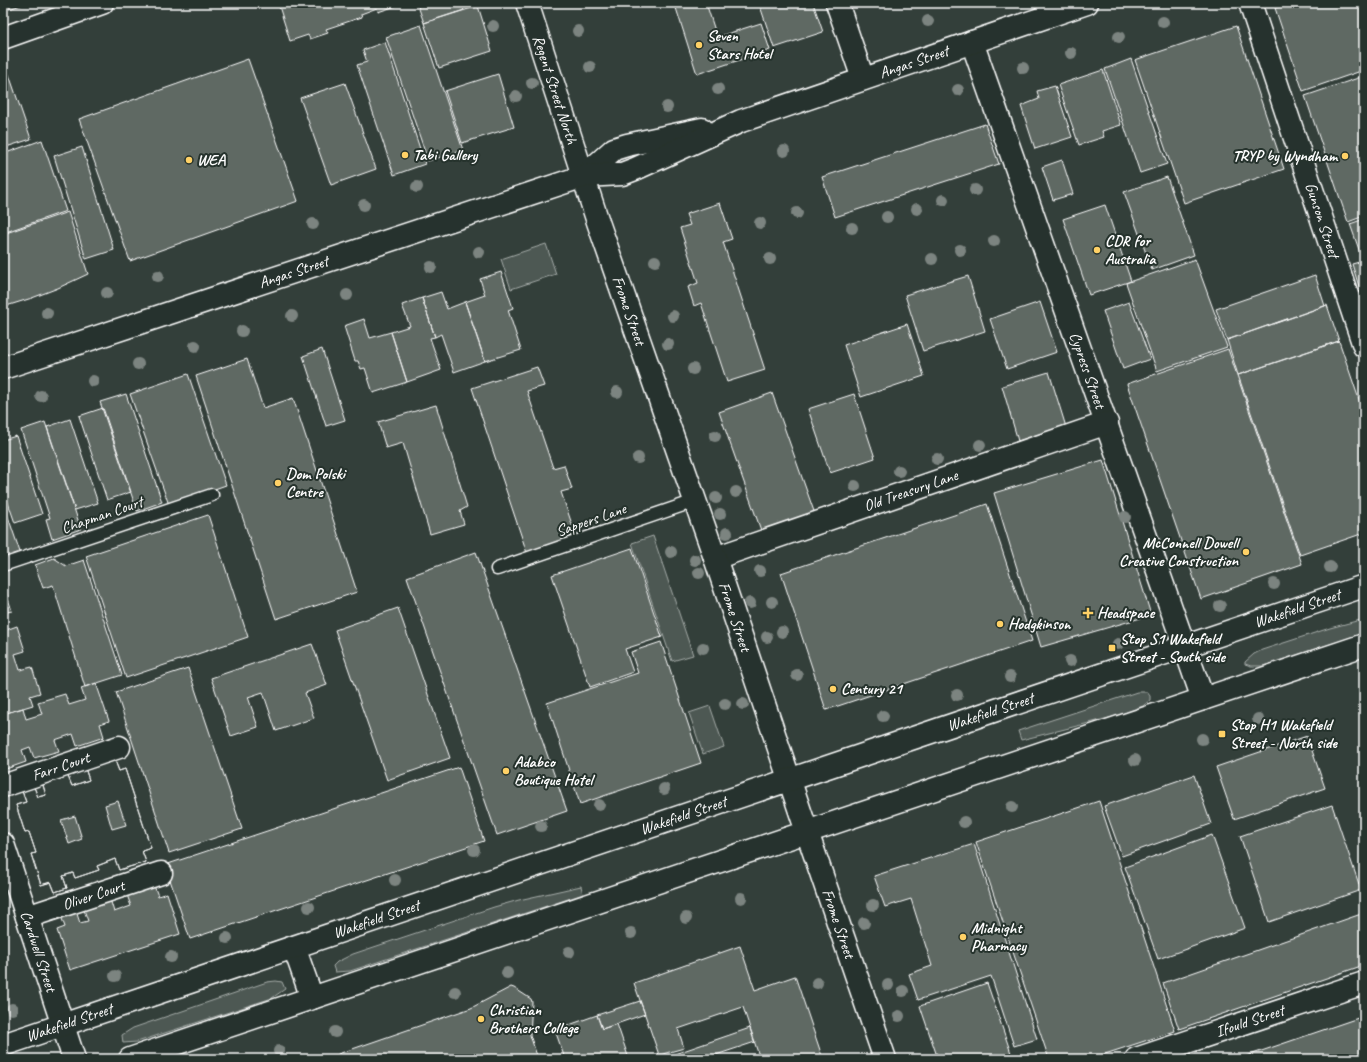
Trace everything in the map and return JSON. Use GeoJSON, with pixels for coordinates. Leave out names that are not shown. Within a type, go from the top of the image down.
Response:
{"type":"FeatureCollection","features":[{"type":"Feature","properties":{"kind":"street"},"geometry":{"type":"LineString","coordinates":[[3,38],[62,10],[102,3]]}},
{"type":"Feature","properties":{"kind":"street","name":"Regent Street North"},"geometry":{"type":"LineString","coordinates":[[527,3],[584,176]]}},
{"type":"Feature","properties":{"kind":"street"},"geometry":{"type":"LineString","coordinates":[[837,3],[863,79]]}},
{"type":"Feature","properties":{"kind":"street","name":"Angas Street"},"geometry":{"type":"LineString","coordinates":[[3,368],[584,176],[622,174],[635,170],[741,122],[1087,3]]}},
{"type":"Feature","properties":{"kind":"street","name":"Gunson Street"},"geometry":{"type":"LineString","coordinates":[[1250,3],[1364,346]]}},
{"type":"Feature","properties":{"kind":"street","name":"Cypress Street"},"geometry":{"type":"LineString","coordinates":[[972,42],[1186,646],[1203,699]]}},
{"type":"Feature","properties":{"kind":"street","name":"Frome Street"},"geometry":{"type":"LineString","coordinates":[[584,176],[598,222],[715,558],[789,780],[885,1059]]}},
{"type":"Feature","properties":{"kind":"street","name":"Old Treasury Lane"},"geometry":{"type":"LineString","coordinates":[[715,558],[1107,423]]}},
{"type":"Feature","properties":{"kind":"street","name":"Wakefield Street"},"geometry":{"type":"LineString","coordinates":[[3,1045],[1364,586]]}},
{"type":"Feature","properties":{"kind":"street"},"geometry":{"type":"LineString","coordinates":[[130,1059],[1364,645]]}},
{"type":"Feature","properties":{"kind":"street","name":"Farr Court"},"geometry":{"type":"LineString","coordinates":[[3,786],[119,747]]}},
{"type":"Feature","properties":{"kind":"street","name":"Cardwell Street"},"geometry":{"type":"LineString","coordinates":[[3,847],[74,1059]]}},
{"type":"Feature","properties":{"kind":"street","name":"Oliver Court"},"geometry":{"type":"LineString","coordinates":[[27,917],[161,873]]}},
{"type":"Feature","properties":{"kind":"street"},"geometry":{"type":"LineString","coordinates":[[294,947],[312,998]]}},
{"type":"Feature","properties":{"kind":"street","name":"Ifould Street"},"geometry":{"type":"LineString","coordinates":[[1136,1059],[1364,983]]}},
{"type":"Feature","properties":{"kind":"lane","name":"Chapman Court"},"geometry":{"type":"LineString","coordinates":[[3,565],[212,495]]}},
{"type":"Feature","properties":{"kind":"lane","name":"Sappers Lane"},"geometry":{"type":"LineString","coordinates":[[497,569],[695,501]]}},
{"type":"Feature","properties":{"kind":"shaded area"},"geometry":{"type":"Polygon","coordinates":[[[546,244],[556,274],[511,289],[501,259],[546,244]]]}},
{"type":"Feature","properties":{"kind":"shaded area"},"geometry":{"type":"Polygon","coordinates":[[[653,536],[693,655],[672,661],[632,543],[653,536]]]}},
{"type":"Feature","properties":{"kind":"shaded area"},"geometry":{"type":"Polygon","coordinates":[[[1364,619],[1364,633],[1263,666],[1251,666],[1245,664],[1245,662],[1254,654],[1262,650],[1330,628],[1364,619]]]}},
{"type":"Feature","properties":{"kind":"shaded area"},"geometry":{"type":"Polygon","coordinates":[[[1137,692],[1147,692],[1150,696],[1150,700],[1143,706],[1113,717],[1021,740],[1018,731],[1137,692]]]}},
{"type":"Feature","properties":{"kind":"shaded area"},"geometry":{"type":"Polygon","coordinates":[[[710,706],[724,747],[703,754],[689,713],[710,706]]]}},
{"type":"Feature","properties":{"kind":"shaded area"},"geometry":{"type":"Polygon","coordinates":[[[581,886],[583,894],[350,971],[335,972],[333,966],[337,962],[353,954],[494,907],[581,886]]]}},
{"type":"Feature","properties":{"kind":"shaded area"},"geometry":{"type":"Polygon","coordinates":[[[267,982],[282,982],[285,989],[272,998],[137,1042],[123,1043],[122,1035],[133,1028],[267,982]]]}},
{"type":"Feature","properties":{"kind":"building"},"geometry":{"type":"Polygon","coordinates":[[[3,3],[27,3],[3,11],[3,3]]]}},
{"type":"Feature","properties":{"kind":"building"},"geometry":{"type":"Polygon","coordinates":[[[278,3],[395,3],[396,6],[378,12],[377,8],[361,14],[362,17],[326,29],[328,33],[310,39],[308,35],[290,41],[278,3]]]}},
{"type":"Feature","properties":{"kind":"building"},"geometry":{"type":"Polygon","coordinates":[[[417,3],[461,3],[464,10],[424,23],[417,3]]]}},
{"type":"Feature","properties":{"kind":"building"},"geometry":{"type":"Polygon","coordinates":[[[691,3],[706,3],[717,37],[761,23],[770,50],[697,74],[676,8],[691,3]]]}},
{"type":"Feature","properties":{"kind":"building"},"geometry":{"type":"Polygon","coordinates":[[[759,3],[813,3],[823,32],[774,48],[759,3]]]}},
{"type":"Feature","properties":{"kind":"building"},"geometry":{"type":"Polygon","coordinates":[[[1290,3],[1364,3],[1364,70],[1303,91],[1275,8],[1290,3]]]}},
{"type":"Feature","properties":{"kind":"building"},"geometry":{"type":"Polygon","coordinates":[[[478,6],[492,51],[439,68],[424,23],[478,6]]]}},
{"type":"Feature","properties":{"kind":"building"},"geometry":{"type":"Polygon","coordinates":[[[421,25],[463,150],[428,161],[386,37],[421,25]]]}},
{"type":"Feature","properties":{"kind":"building"},"geometry":{"type":"Polygon","coordinates":[[[1236,26],[1284,169],[1184,203],[1135,60],[1236,26]]]}},
{"type":"Feature","properties":{"kind":"building"},"geometry":{"type":"Polygon","coordinates":[[[385,42],[425,164],[394,175],[357,65],[367,62],[363,50],[385,42]]]}},
{"type":"Feature","properties":{"kind":"building"},"geometry":{"type":"Polygon","coordinates":[[[3,57],[31,139],[3,148],[3,57]]]}},
{"type":"Feature","properties":{"kind":"building","name":"WEA"},"geometry":{"type":"Polygon","coordinates":[[[248,59],[298,201],[130,261],[79,119],[248,59]]]}},
{"type":"Feature","properties":{"kind":"building"},"geometry":{"type":"Polygon","coordinates":[[[1131,59],[1167,164],[1140,173],[1105,69],[1131,59]]]}},
{"type":"Feature","properties":{"kind":"building"},"geometry":{"type":"Polygon","coordinates":[[[1103,70],[1121,125],[1102,131],[1104,137],[1079,145],[1058,85],[1103,70]]]}},
{"type":"Feature","properties":{"kind":"building"},"geometry":{"type":"Polygon","coordinates":[[[498,74],[514,127],[462,143],[445,91],[498,74]]]}},
{"type":"Feature","properties":{"kind":"building","name":"TRYP by Wyndham"},"geometry":{"type":"Polygon","coordinates":[[[1364,76],[1364,216],[1348,222],[1305,96],[1364,76]]]}},
{"type":"Feature","properties":{"kind":"building"},"geometry":{"type":"Polygon","coordinates":[[[345,83],[376,169],[331,185],[300,98],[345,83]]]}},
{"type":"Feature","properties":{"kind":"building"},"geometry":{"type":"Polygon","coordinates":[[[1055,86],[1072,137],[1035,149],[1021,106],[1039,99],[1037,91],[1055,86]]]}},
{"type":"Feature","properties":{"kind":"building"},"geometry":{"type":"Polygon","coordinates":[[[985,124],[999,164],[835,217],[822,177],[985,124]]]}},
{"type":"Feature","properties":{"kind":"building"},"geometry":{"type":"Polygon","coordinates":[[[42,140],[66,211],[3,233],[3,154],[42,140]]]}},
{"type":"Feature","properties":{"kind":"building"},"geometry":{"type":"Polygon","coordinates":[[[82,147],[114,250],[86,259],[54,156],[82,147]]]}},
{"type":"Feature","properties":{"kind":"building"},"geometry":{"type":"Polygon","coordinates":[[[1062,160],[1073,194],[1053,200],[1042,167],[1062,160]]]}},
{"type":"Feature","properties":{"kind":"building"},"geometry":{"type":"Polygon","coordinates":[[[1167,177],[1194,255],[1152,270],[1124,192],[1167,177]]]}},
{"type":"Feature","properties":{"kind":"building"},"geometry":{"type":"Polygon","coordinates":[[[720,203],[732,239],[723,242],[765,370],[727,382],[701,303],[694,306],[688,287],[698,283],[680,228],[690,225],[686,214],[720,203]]]}},
{"type":"Feature","properties":{"kind":"building","name":"CDR for Australia"},"geometry":{"type":"Polygon","coordinates":[[[1105,205],[1131,281],[1089,295],[1063,219],[1105,205]]]}},
{"type":"Feature","properties":{"kind":"building"},"geometry":{"type":"Polygon","coordinates":[[[68,212],[88,274],[58,288],[3,307],[3,234],[68,212]]]}},
{"type":"Feature","properties":{"kind":"building"},"geometry":{"type":"Polygon","coordinates":[[[1364,219],[1364,261],[1363,261],[1350,224],[1364,219]]]}},
{"type":"Feature","properties":{"kind":"building"},"geometry":{"type":"Polygon","coordinates":[[[1195,259],[1227,347],[1157,371],[1126,283],[1195,259]]]}},
{"type":"Feature","properties":{"kind":"building"},"geometry":{"type":"Polygon","coordinates":[[[1364,261],[1364,292],[1361,293],[1352,264],[1364,261]]]}},
{"type":"Feature","properties":{"kind":"building"},"geometry":{"type":"Polygon","coordinates":[[[501,272],[513,308],[508,310],[521,350],[485,361],[465,302],[485,295],[480,279],[501,272]]]}},
{"type":"Feature","properties":{"kind":"building"},"geometry":{"type":"Polygon","coordinates":[[[1315,275],[1325,306],[1227,340],[1216,309],[1315,275]]]}},
{"type":"Feature","properties":{"kind":"building"},"geometry":{"type":"Polygon","coordinates":[[[968,276],[985,331],[923,351],[905,295],[968,276]]]}},
{"type":"Feature","properties":{"kind":"building"},"geometry":{"type":"Polygon","coordinates":[[[441,292],[447,309],[465,302],[485,361],[454,372],[441,334],[435,337],[422,298],[441,292]]]}},
{"type":"Feature","properties":{"kind":"building"},"geometry":{"type":"Polygon","coordinates":[[[422,298],[435,337],[430,338],[441,370],[407,382],[391,332],[410,326],[402,305],[422,298]]]}},
{"type":"Feature","properties":{"kind":"building"},"geometry":{"type":"Polygon","coordinates":[[[1040,302],[1057,352],[1007,369],[990,319],[1040,302]]]}},
{"type":"Feature","properties":{"kind":"building"},"geometry":{"type":"Polygon","coordinates":[[[1129,302],[1150,359],[1123,369],[1103,311],[1129,302]]]}},
{"type":"Feature","properties":{"kind":"building"},"geometry":{"type":"Polygon","coordinates":[[[1327,305],[1339,341],[1238,375],[1227,340],[1327,305]]]}},
{"type":"Feature","properties":{"kind":"building"},"geometry":{"type":"Polygon","coordinates":[[[364,319],[370,338],[391,332],[407,382],[373,393],[365,368],[361,369],[358,361],[355,361],[344,326],[364,319]]]}},
{"type":"Feature","properties":{"kind":"building"},"geometry":{"type":"Polygon","coordinates":[[[907,324],[924,376],[861,397],[844,345],[907,324]]]}},
{"type":"Feature","properties":{"kind":"building"},"geometry":{"type":"Polygon","coordinates":[[[1339,341],[1364,414],[1364,533],[1300,555],[1238,375],[1339,341]]]}},
{"type":"Feature","properties":{"kind":"building"},"geometry":{"type":"Polygon","coordinates":[[[322,349],[345,420],[326,426],[303,356],[322,349]]]}},
{"type":"Feature","properties":{"kind":"building"},"geometry":{"type":"Polygon","coordinates":[[[1228,349],[1302,564],[1201,599],[1127,384],[1228,349]]]}},
{"type":"Feature","properties":{"kind":"building"},"geometry":{"type":"Polygon","coordinates":[[[247,359],[263,408],[293,398],[357,592],[276,619],[196,376],[247,359]]]}},
{"type":"Feature","properties":{"kind":"building"},"geometry":{"type":"Polygon","coordinates":[[[537,367],[544,386],[527,391],[553,468],[564,465],[572,489],[561,492],[576,536],[527,553],[472,388],[537,367]]]}},
{"type":"Feature","properties":{"kind":"building"},"geometry":{"type":"Polygon","coordinates":[[[1049,372],[1066,427],[1018,441],[1002,386],[1049,372]]]}},
{"type":"Feature","properties":{"kind":"building"},"geometry":{"type":"Polygon","coordinates":[[[188,374],[226,485],[169,505],[130,394],[188,374]]]}},
{"type":"Feature","properties":{"kind":"building"},"geometry":{"type":"Polygon","coordinates":[[[772,393],[816,517],[763,536],[719,412],[772,393]]]}},
{"type":"Feature","properties":{"kind":"building"},"geometry":{"type":"Polygon","coordinates":[[[126,394],[162,502],[137,511],[100,402],[126,394]]]}},
{"type":"Feature","properties":{"kind":"building"},"geometry":{"type":"Polygon","coordinates":[[[854,394],[875,458],[830,473],[808,409],[854,394]]]}},
{"type":"Feature","properties":{"kind":"building"},"geometry":{"type":"Polygon","coordinates":[[[436,405],[467,507],[460,511],[464,524],[430,534],[403,443],[386,448],[378,422],[436,405]]]}},
{"type":"Feature","properties":{"kind":"building"},"geometry":{"type":"Polygon","coordinates":[[[103,408],[131,492],[107,500],[79,416],[103,408]]]}},
{"type":"Feature","properties":{"kind":"building"},"geometry":{"type":"Polygon","coordinates":[[[70,419],[98,503],[75,510],[47,427],[70,419]]]}},
{"type":"Feature","properties":{"kind":"building"},"geometry":{"type":"Polygon","coordinates":[[[45,422],[81,529],[52,539],[46,519],[50,518],[21,430],[45,422]]]}},
{"type":"Feature","properties":{"kind":"building"},"geometry":{"type":"Polygon","coordinates":[[[16,436],[42,514],[15,523],[3,488],[3,440],[16,436]]]}},
{"type":"Feature","properties":{"kind":"building"},"geometry":{"type":"Polygon","coordinates":[[[1103,460],[1151,615],[1041,647],[994,493],[1103,460]]]}},
{"type":"Feature","properties":{"kind":"building"},"geometry":{"type":"Polygon","coordinates":[[[3,502],[21,555],[3,561],[3,502]]]}},
{"type":"Feature","properties":{"kind":"building"},"geometry":{"type":"Polygon","coordinates":[[[987,504],[1032,641],[826,710],[781,573],[987,504]]]}},
{"type":"Feature","properties":{"kind":"building"},"geometry":{"type":"Polygon","coordinates":[[[208,515],[248,637],[126,678],[86,556],[208,515]]]}},
{"type":"Feature","properties":{"kind":"building"},"geometry":{"type":"Polygon","coordinates":[[[632,548],[662,637],[625,649],[633,672],[590,687],[552,575],[632,548]]]}},
{"type":"Feature","properties":{"kind":"building"},"geometry":{"type":"Polygon","coordinates":[[[476,552],[567,811],[497,835],[407,577],[476,552]]]}},
{"type":"Feature","properties":{"kind":"building"},"geometry":{"type":"Polygon","coordinates":[[[54,558],[66,566],[84,560],[122,675],[85,687],[53,585],[43,588],[35,565],[54,558]]]}},
{"type":"Feature","properties":{"kind":"building"},"geometry":{"type":"Polygon","coordinates":[[[4,586],[12,611],[3,613],[3,587],[4,586]]]}},
{"type":"Feature","properties":{"kind":"building"},"geometry":{"type":"Polygon","coordinates":[[[398,608],[450,758],[387,780],[335,630],[398,608]]]}},
{"type":"Feature","properties":{"kind":"building"},"geometry":{"type":"Polygon","coordinates":[[[3,620],[6,630],[17,626],[25,651],[15,654],[20,670],[32,667],[40,693],[30,696],[33,705],[3,714],[3,620]]]}},
{"type":"Feature","properties":{"kind":"building"},"geometry":{"type":"Polygon","coordinates":[[[661,642],[701,763],[580,804],[547,703],[638,673],[631,652],[661,642]]]}},
{"type":"Feature","properties":{"kind":"building"},"geometry":{"type":"Polygon","coordinates":[[[312,644],[327,685],[305,693],[314,718],[276,731],[263,692],[248,697],[258,727],[231,736],[211,678],[312,644]]]}},
{"type":"Feature","properties":{"kind":"building"},"geometry":{"type":"Polygon","coordinates":[[[188,668],[242,829],[169,853],[116,692],[188,668]]]}},
{"type":"Feature","properties":{"kind":"building"},"geometry":{"type":"Polygon","coordinates":[[[96,683],[109,721],[100,724],[104,737],[77,746],[73,734],[55,740],[59,751],[34,758],[30,747],[22,750],[26,762],[6,769],[3,767],[3,714],[23,708],[26,719],[42,714],[38,702],[65,694],[69,705],[85,700],[81,688],[96,683]]]}},
{"type":"Feature","properties":{"kind":"building"},"geometry":{"type":"Polygon","coordinates":[[[1307,736],[1325,788],[1234,819],[1216,767],[1307,736]]]}},
{"type":"Feature","properties":{"kind":"building"},"geometry":{"type":"Polygon","coordinates":[[[114,758],[119,771],[125,769],[151,848],[142,851],[146,862],[119,870],[115,859],[97,866],[99,870],[75,878],[73,873],[63,876],[67,888],[55,892],[51,882],[41,885],[31,854],[36,853],[29,832],[25,833],[16,805],[26,802],[22,791],[34,787],[38,797],[46,795],[42,782],[67,774],[72,786],[89,780],[85,768],[114,758]],[[118,801],[105,805],[112,829],[126,825],[118,801]],[[75,816],[61,820],[69,844],[82,839],[75,816]]]}},
{"type":"Feature","properties":{"kind":"building"},"geometry":{"type":"Polygon","coordinates":[[[114,758],[119,771],[125,769],[151,848],[142,851],[146,862],[119,870],[115,859],[97,866],[99,870],[75,878],[73,873],[63,876],[67,888],[55,892],[51,882],[41,885],[31,854],[36,853],[29,832],[25,833],[16,805],[26,802],[22,791],[34,787],[38,797],[46,795],[42,782],[67,774],[72,786],[89,780],[85,768],[114,758]]]}},
{"type":"Feature","properties":{"kind":"building"},"geometry":{"type":"Polygon","coordinates":[[[459,767],[484,841],[190,939],[165,865],[459,767]]]}},
{"type":"Feature","properties":{"kind":"building"},"geometry":{"type":"Polygon","coordinates":[[[1194,775],[1211,824],[1122,856],[1104,806],[1194,775]]]}},
{"type":"Feature","properties":{"kind":"building"},"geometry":{"type":"Polygon","coordinates":[[[1099,801],[1175,1031],[1090,1059],[1049,1059],[976,842],[1099,801]]]}},
{"type":"Feature","properties":{"kind":"building"},"geometry":{"type":"Polygon","coordinates":[[[1332,805],[1361,890],[1269,922],[1240,836],[1332,805]]]}},
{"type":"Feature","properties":{"kind":"building"},"geometry":{"type":"Polygon","coordinates":[[[1212,835],[1245,928],[1158,959],[1125,867],[1212,835]]]}},
{"type":"Feature","properties":{"kind":"building","name":"Midnight Pharmacy"},"geometry":{"type":"Polygon","coordinates":[[[974,844],[1037,1039],[1014,1046],[991,976],[918,1000],[909,974],[932,966],[911,899],[885,907],[874,876],[974,844]]]}},
{"type":"Feature","properties":{"kind":"building"},"geometry":{"type":"Polygon","coordinates":[[[153,883],[158,896],[167,893],[180,934],[70,970],[57,930],[65,927],[61,916],[76,911],[80,923],[88,921],[83,907],[110,899],[114,912],[131,906],[126,892],[153,883]]]}},
{"type":"Feature","properties":{"kind":"building"},"geometry":{"type":"Polygon","coordinates":[[[1364,913],[1364,965],[1179,1029],[1163,983],[1364,913]]]}},
{"type":"Feature","properties":{"kind":"building"},"geometry":{"type":"Polygon","coordinates":[[[740,946],[755,990],[795,976],[823,1059],[760,1059],[743,1007],[678,1029],[684,1048],[659,1055],[634,983],[740,946]]]}},
{"type":"Feature","properties":{"kind":"building"},"geometry":{"type":"Polygon","coordinates":[[[987,983],[1013,1059],[938,1059],[920,1006],[987,983]]]}},
{"type":"Feature","properties":{"kind":"building","name":"Christian Brothers College"},"geometry":{"type":"Polygon","coordinates":[[[511,987],[531,999],[530,1035],[538,1059],[338,1059],[338,1054],[471,1008],[511,987]]]}},
{"type":"Feature","properties":{"kind":"building"},"geometry":{"type":"Polygon","coordinates":[[[640,1001],[645,1014],[602,1029],[597,1015],[640,1001]]]}},
{"type":"Feature","properties":{"kind":"building"},"geometry":{"type":"Polygon","coordinates":[[[597,1015],[602,1029],[617,1024],[629,1059],[565,1059],[555,1030],[597,1015]]]}},
{"type":"Feature","properties":{"kind":"building"},"geometry":{"type":"Polygon","coordinates":[[[1364,1016],[1364,1059],[1238,1059],[1364,1016]]]}},
{"type":"Feature","properties":{"kind":"building"},"geometry":{"type":"Polygon","coordinates":[[[750,1028],[755,1042],[704,1059],[660,1059],[750,1028]]]}},
{"type":"Feature","properties":{"kind":"place","name":"Seven Stars Hotel"},"geometry":{"type":"Point","coordinates":[699,45]}},
{"type":"Feature","properties":{"kind":"place","name":"Tabi Gallery"},"geometry":{"type":"Point","coordinates":[405,155]}},
{"type":"Feature","properties":{"kind":"place","name":"TRYP by Wyndham"},"geometry":{"type":"Point","coordinates":[1345,156]}},
{"type":"Feature","properties":{"kind":"place","name":"WEA"},"geometry":{"type":"Point","coordinates":[189,160]}},
{"type":"Feature","properties":{"kind":"place","name":"CDR for Australia"},"geometry":{"type":"Point","coordinates":[1097,250]}},
{"type":"Feature","properties":{"kind":"place","name":"Dom Polski Centre"},"geometry":{"type":"Point","coordinates":[278,483]}},
{"type":"Feature","properties":{"kind":"place","name":"McConnell Dowell Creative Construction"},"geometry":{"type":"Point","coordinates":[1246,552]}},
{"type":"Feature","properties":{"kind":"place","name":"Headspace"},"geometry":{"type":"Point","coordinates":[1088,613]}},
{"type":"Feature","properties":{"kind":"place","name":"Hodgkinson"},"geometry":{"type":"Point","coordinates":[1000,624]}},
{"type":"Feature","properties":{"kind":"place","name":"Stop S1 Wakefield Street - South side"},"geometry":{"type":"Point","coordinates":[1112,648]}},
{"type":"Feature","properties":{"kind":"place","name":"Century 21"},"geometry":{"type":"Point","coordinates":[833,689]}},
{"type":"Feature","properties":{"kind":"place","name":"Stop H1 Wakefield Street - North side"},"geometry":{"type":"Point","coordinates":[1222,734]}},
{"type":"Feature","properties":{"kind":"place","name":"Adabco Boutique Hotel"},"geometry":{"type":"Point","coordinates":[506,771]}},
{"type":"Feature","properties":{"kind":"place","name":"Midnight Pharmacy"},"geometry":{"type":"Point","coordinates":[963,937]}},
{"type":"Feature","properties":{"kind":"place","name":"Christian Brothers College"},"geometry":{"type":"Point","coordinates":[481,1019]}}]}
